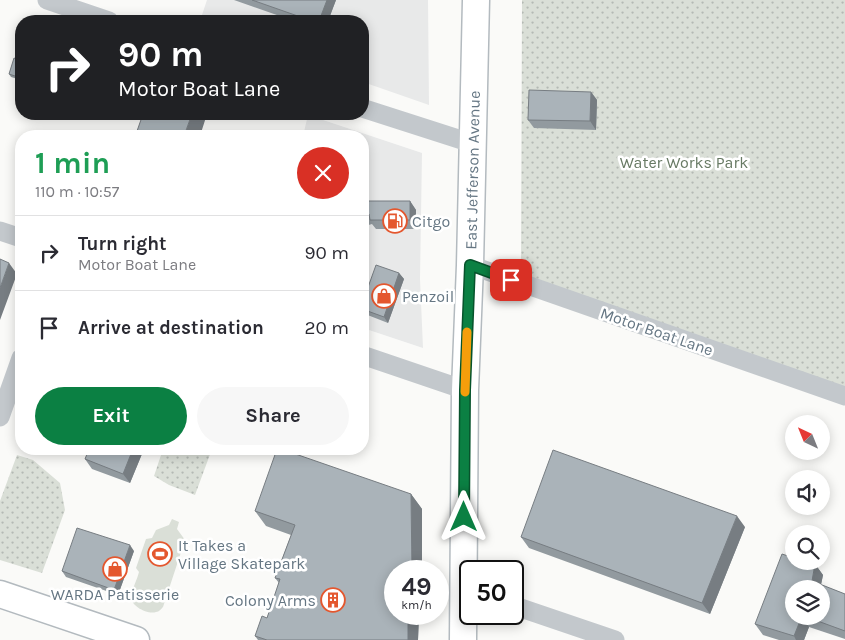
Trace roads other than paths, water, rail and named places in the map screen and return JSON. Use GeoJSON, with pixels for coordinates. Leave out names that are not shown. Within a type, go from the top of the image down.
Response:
{"type":"FeatureCollection","features":[{"type":"Feature","properties":{"kind":"main road","name":"East Jefferson Avenue"},"geometry":{"type":"LineString","coordinates":[[467,560],[465,390],[476,0]]}},
{"type":"Feature","properties":{"kind":"main road"},"geometry":{"type":"LineString","coordinates":[[0,594],[136,640]]}},
{"type":"Feature","properties":{"kind":"main road","name":"East Jefferson Avenue"},"geometry":{"type":"LineString","coordinates":[[463,640],[464,625]]}},
{"type":"Feature","properties":{"kind":"street"},"geometry":{"type":"LineString","coordinates":[[47,0],[91,15]]}},
{"type":"Feature","properties":{"kind":"street"},"geometry":{"type":"LineString","coordinates":[[369,110],[471,143]]}},
{"type":"Feature","properties":{"kind":"street"},"geometry":{"type":"LineString","coordinates":[[0,231],[15,236]]}},
{"type":"Feature","properties":{"kind":"street","name":"Motor Boat Lane"},"geometry":{"type":"LineString","coordinates":[[470,265],[845,396]]}},
{"type":"Feature","properties":{"kind":"street"},"geometry":{"type":"LineString","coordinates":[[369,357],[465,390]]}},
{"type":"Feature","properties":{"kind":"street"},"geometry":{"type":"LineString","coordinates":[[0,417],[15,375]]}},
{"type":"Feature","properties":{"kind":"street"},"geometry":{"type":"LineString","coordinates":[[524,609],[615,640]]}},
{"type":"Feature","properties":{"kind":"place","name":"Citgo"},"geometry":{"type":"Point","coordinates":[395,221]}},
{"type":"Feature","properties":{"kind":"place","name":"Penzoil"},"geometry":{"type":"Point","coordinates":[384,296]}},
{"type":"Feature","properties":{"kind":"place","name":"It Takes a Village Skatepark"},"geometry":{"type":"Point","coordinates":[160,554]}},
{"type":"Feature","properties":{"kind":"place","name":"WARDA Patisserie"},"geometry":{"type":"Point","coordinates":[115,569]}},
{"type":"Feature","properties":{"kind":"place","name":"Colony Arms"},"geometry":{"type":"Point","coordinates":[333,600]}},
{"type":"Feature","properties":{"kind":"park label","name":"Water Works Park"},"geometry":{"type":"Point","coordinates":[684,162]}}]}
